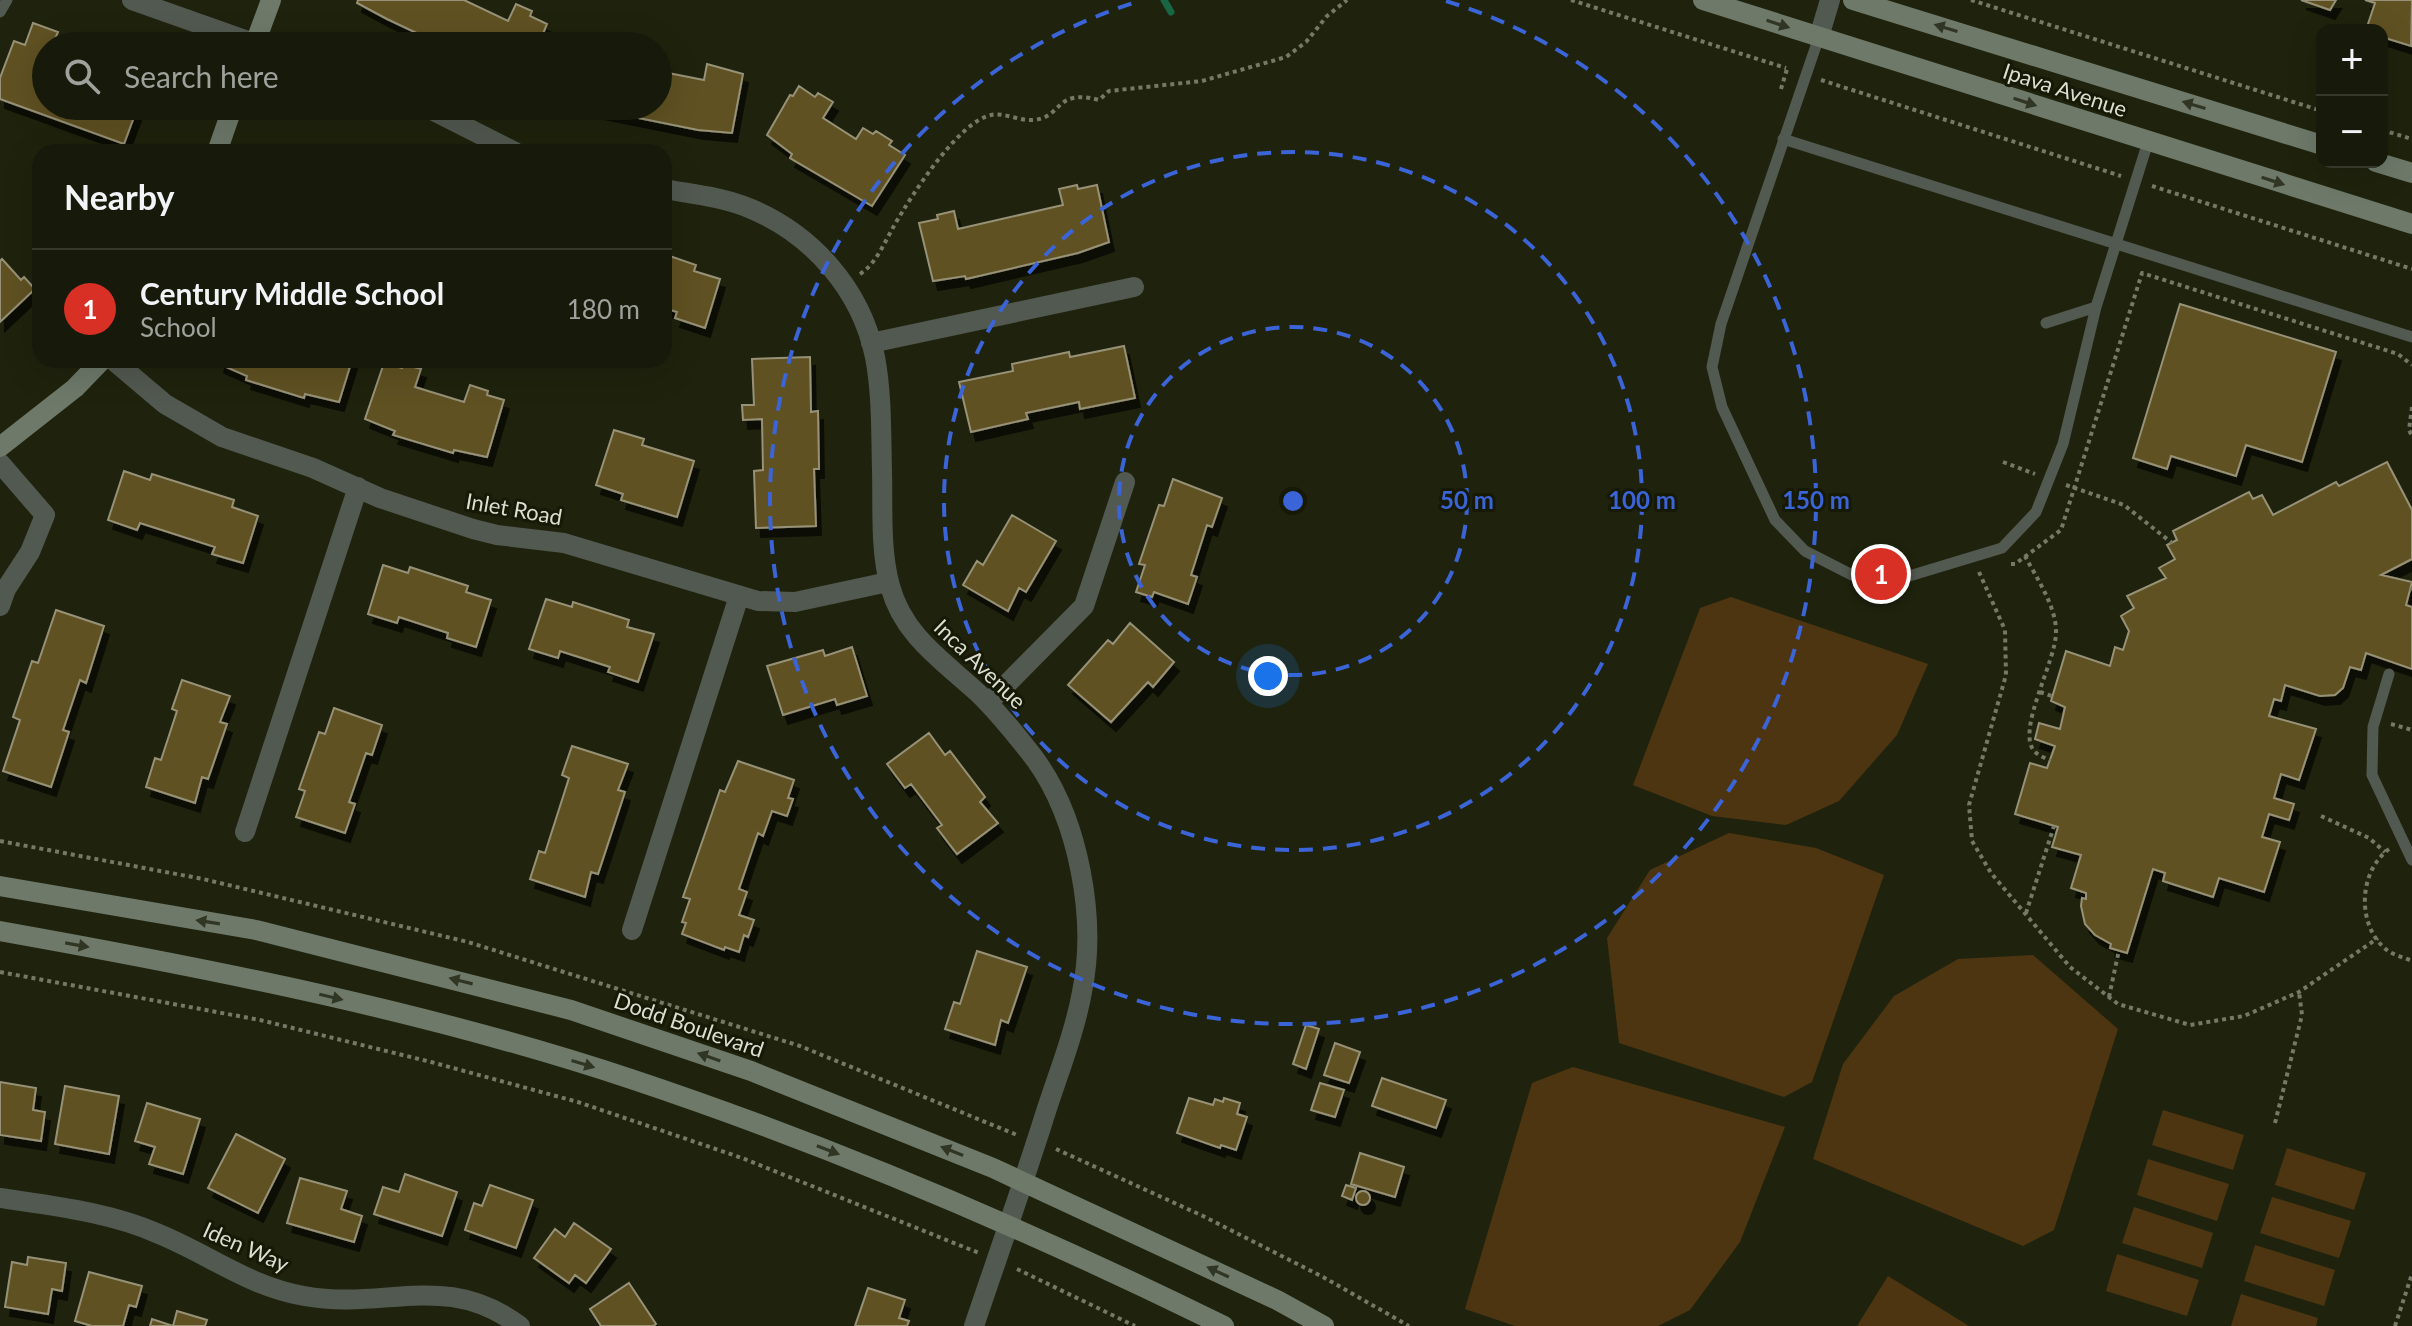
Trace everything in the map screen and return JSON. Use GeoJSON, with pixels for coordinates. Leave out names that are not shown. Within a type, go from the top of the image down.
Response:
{"type":"FeatureCollection","features":[{"type":"Feature","properties":{"kind":"main road"},"geometry":{"type":"LineString","coordinates":[[261,32],[271,0]]}},
{"type":"Feature","properties":{"kind":"main road","name":"Ipava Avenue"},"geometry":{"type":"LineString","coordinates":[[1703,0],[2412,224]]}},
{"type":"Feature","properties":{"kind":"main road","name":"Ipava Avenue"},"geometry":{"type":"LineString","coordinates":[[1853,0],[2316,143]]}},
{"type":"Feature","properties":{"kind":"main road"},"geometry":{"type":"LineString","coordinates":[[220,144],[228,120]]}},
{"type":"Feature","properties":{"kind":"main road"},"geometry":{"type":"LineString","coordinates":[[2388,166],[2412,173]]}},
{"type":"Feature","properties":{"kind":"main road"},"geometry":{"type":"LineString","coordinates":[[0,447],[75,388],[94,368]]}},
{"type":"Feature","properties":{"kind":"main road","name":"Dodd Boulevard"},"geometry":{"type":"LineString","coordinates":[[0,886],[256,930],[556,1005],[751,1071],[1024,1181],[1277,1300],[1324,1326]]}},
{"type":"Feature","properties":{"kind":"main road"},"geometry":{"type":"LineString","coordinates":[[0,931],[244,977],[377,1007],[555,1056],[784,1132],[1056,1245],[1224,1326]]}},
{"type":"Feature","properties":{"kind":"street"},"geometry":{"type":"LineString","coordinates":[[132,0],[221,32]]}},
{"type":"Feature","properties":{"kind":"street"},"geometry":{"type":"LineString","coordinates":[[1819,37],[1830,0]]}},
{"type":"Feature","properties":{"kind":"street"},"geometry":{"type":"LineString","coordinates":[[452,120],[499,144]]}},
{"type":"Feature","properties":{"kind":"street","name":"Inca Avenue"},"geometry":{"type":"LineString","coordinates":[[672,191],[747,207],[778,222],[822,257],[844,284],[864,321],[871,343],[879,389],[885,557],[888,582],[903,620],[916,637],[1013,729],[1040,766],[1060,805],[1076,852],[1086,896],[1083,991],[1024,1181],[974,1326]]}},
{"type":"Feature","properties":{"kind":"street"},"geometry":{"type":"LineString","coordinates":[[871,343],[1134,287]]}},
{"type":"Feature","properties":{"kind":"street","name":"Inlet Road"},"geometry":{"type":"LineString","coordinates":[[122,368],[165,404],[222,437],[313,468],[410,509],[473,529],[564,543],[766,602],[795,602],[888,582]]}},
{"type":"Feature","properties":{"kind":"street"},"geometry":{"type":"LineString","coordinates":[[0,463],[45,515],[30,552],[6,589],[0,606]]}},
{"type":"Feature","properties":{"kind":"street"},"geometry":{"type":"LineString","coordinates":[[988,703],[1084,606],[1125,482]]}},
{"type":"Feature","properties":{"kind":"street"},"geometry":{"type":"LineString","coordinates":[[245,832],[358,487]]}},
{"type":"Feature","properties":{"kind":"street"},"geometry":{"type":"LineString","coordinates":[[632,930],[739,596]]}},
{"type":"Feature","properties":{"kind":"street","name":"Iden Way"},"geometry":{"type":"LineString","coordinates":[[0,1198],[91,1213],[138,1225],[251,1281],[289,1292],[354,1301],[424,1294],[459,1297],[492,1308],[520,1326]]}},
{"type":"Feature","properties":{"kind":"lane"},"geometry":{"type":"LineString","coordinates":[[0,12],[7,0]]}},
{"type":"Feature","properties":{"kind":"lane"},"geometry":{"type":"LineString","coordinates":[[1819,37],[1721,324],[1712,367],[1722,407],[1775,520],[1805,551],[1852,575],[1896,580],[2002,548],[2036,512],[2063,444],[2096,307],[2148,142]]}},
{"type":"Feature","properties":{"kind":"lane"},"geometry":{"type":"LineString","coordinates":[[1783,139],[2412,337]]}},
{"type":"Feature","properties":{"kind":"lane"},"geometry":{"type":"LineString","coordinates":[[2046,323],[2096,307]]}},
{"type":"Feature","properties":{"kind":"lane"},"geometry":{"type":"LineString","coordinates":[[2389,674],[2373,727],[2372,775],[2412,860]]}},
{"type":"Feature","properties":{"kind":"path"},"geometry":{"type":"LineString","coordinates":[[844,284],[868,269],[923,180],[976,121],[994,114],[1034,120],[1051,114],[1063,101],[1073,98],[1082,96],[1099,100],[1109,91],[1202,81],[1286,57],[1306,42],[1327,16],[1347,0]]}},
{"type":"Feature","properties":{"kind":"path"},"geometry":{"type":"LineString","coordinates":[[1571,0],[2412,269]]}},
{"type":"Feature","properties":{"kind":"path"},"geometry":{"type":"LineString","coordinates":[[1590,7],[1593,0]]}},
{"type":"Feature","properties":{"kind":"path"},"geometry":{"type":"LineString","coordinates":[[1971,0],[2316,109]]}},
{"type":"Feature","properties":{"kind":"path"},"geometry":{"type":"LineString","coordinates":[[1778,99],[1787,69]]}},
{"type":"Feature","properties":{"kind":"path"},"geometry":{"type":"LineString","coordinates":[[2388,132],[2412,139]]}},
{"type":"Feature","properties":{"kind":"path"},"geometry":{"type":"LineString","coordinates":[[2002,565],[2015,564],[2061,530],[2142,273],[2398,354],[2412,365]]}},
{"type":"Feature","properties":{"kind":"path"},"geometry":{"type":"LineString","coordinates":[[2412,407],[2409,430],[2412,436]]}},
{"type":"Feature","properties":{"kind":"path"},"geometry":{"type":"LineString","coordinates":[[2003,462],[2124,505],[2172,543]]}},
{"type":"Feature","properties":{"kind":"path"},"geometry":{"type":"LineString","coordinates":[[2025,556],[2052,613],[2056,631],[2028,736],[2034,750],[2050,761]]}},
{"type":"Feature","properties":{"kind":"path"},"geometry":{"type":"LineString","coordinates":[[1989,566],[1975,567],[2005,630],[2006,675],[1969,805],[1972,841],[1991,873],[2070,967],[2118,1004],[2190,1025],[2244,1016],[2299,992],[2378,938]]}},
{"type":"Feature","properties":{"kind":"path"},"geometry":{"type":"LineString","coordinates":[[2040,692],[2052,696]]}},
{"type":"Feature","properties":{"kind":"path"},"geometry":{"type":"LineString","coordinates":[[2321,816],[2369,838],[2385,852]]}},
{"type":"Feature","properties":{"kind":"path"},"geometry":{"type":"LineString","coordinates":[[2026,913],[2054,826]]}},
{"type":"Feature","properties":{"kind":"path"},"geometry":{"type":"LineString","coordinates":[[2403,841],[2385,852],[2371,873],[2363,901],[2370,928],[2388,951],[2412,961]]}},
{"type":"Feature","properties":{"kind":"path"},"geometry":{"type":"LineString","coordinates":[[2109,997],[2119,950]]}},
{"type":"Feature","properties":{"kind":"path"},"geometry":{"type":"LineString","coordinates":[[0,972],[260,1020],[578,1102],[742,1158],[996,1261],[1135,1326]]}},
{"type":"Feature","properties":{"kind":"path"},"geometry":{"type":"LineString","coordinates":[[2275,1123],[2302,1015],[2299,992]]}},
{"type":"Feature","properties":{"kind":"path"},"geometry":{"type":"LineString","coordinates":[[2395,1326],[2412,1274]]}},
{"type":"Feature","properties":{"kind":"shaded area"},"geometry":{"type":"Polygon","coordinates":[[[1731,597],[1928,664],[1897,735],[1839,801],[1786,825],[1712,816],[1633,785],[1700,608],[1731,597]]]}},
{"type":"Feature","properties":{"kind":"shaded area"},"geometry":{"type":"Polygon","coordinates":[[[1729,833],[1816,848],[1884,875],[1812,1082],[1784,1097],[1619,1043],[1607,938],[1650,870],[1729,833]]]}},
{"type":"Feature","properties":{"kind":"shaded area"},"geometry":{"type":"Polygon","coordinates":[[[2033,955],[2118,1029],[2054,1230],[2023,1246],[1813,1159],[1843,1064],[1894,996],[1958,959],[2033,955]]]}},
{"type":"Feature","properties":{"kind":"shaded area"},"geometry":{"type":"Polygon","coordinates":[[[1573,1067],[1785,1127],[1740,1242],[1690,1310],[1658,1326],[1515,1326],[1465,1309],[1532,1083],[1573,1067]]]}},
{"type":"Feature","properties":{"kind":"shaded area"},"geometry":{"type":"Polygon","coordinates":[[[2163,1110],[2244,1135],[2233,1170],[2152,1145],[2163,1110]]]}},
{"type":"Feature","properties":{"kind":"shaded area"},"geometry":{"type":"Polygon","coordinates":[[[2287,1148],[2366,1173],[2354,1210],[2275,1185],[2287,1148]]]}},
{"type":"Feature","properties":{"kind":"shaded area"},"geometry":{"type":"Polygon","coordinates":[[[2148,1159],[2229,1184],[2217,1221],[2137,1195],[2148,1159]]]}},
{"type":"Feature","properties":{"kind":"shaded area"},"geometry":{"type":"Polygon","coordinates":[[[2272,1197],[2351,1221],[2339,1258],[2260,1233],[2272,1197]]]}},
{"type":"Feature","properties":{"kind":"shaded area"},"geometry":{"type":"Polygon","coordinates":[[[2134,1207],[2213,1233],[2202,1268],[2122,1243],[2134,1207]]]}},
{"type":"Feature","properties":{"kind":"shaded area"},"geometry":{"type":"Polygon","coordinates":[[[2255,1245],[2335,1270],[2324,1306],[2244,1281],[2255,1245]]]}},
{"type":"Feature","properties":{"kind":"shaded area"},"geometry":{"type":"Polygon","coordinates":[[[2117,1254],[2199,1280],[2187,1316],[2106,1291],[2117,1254]]]}},
{"type":"Feature","properties":{"kind":"shaded area"},"geometry":{"type":"Polygon","coordinates":[[[1888,1276],[1969,1326],[1857,1326],[1888,1276]]]}},
{"type":"Feature","properties":{"kind":"shaded area"},"geometry":{"type":"Polygon","coordinates":[[[2241,1294],[2318,1318],[2316,1326],[2231,1326],[2241,1294]]]}},
{"type":"Feature","properties":{"kind":"building"},"geometry":{"type":"Polygon","coordinates":[[[358,0],[464,0],[508,21],[516,4],[532,11],[530,16],[547,24],[544,32],[414,32],[357,3],[358,0]]]}},
{"type":"Feature","properties":{"kind":"building"},"geometry":{"type":"Polygon","coordinates":[[[2301,0],[2336,0],[2330,10],[2301,0]]]}},
{"type":"Feature","properties":{"kind":"building"},"geometry":{"type":"Polygon","coordinates":[[[2365,0],[2412,0],[2411,46],[2388,39],[2388,24],[2368,24],[2375,3],[2365,0]]]}},
{"type":"Feature","properties":{"kind":"building"},"geometry":{"type":"Polygon","coordinates":[[[33,23],[58,32],[32,32],[32,111],[0,99],[0,78],[14,41],[25,45],[33,23]]]}},
{"type":"Feature","properties":{"kind":"building"},"geometry":{"type":"Polygon","coordinates":[[[707,64],[743,74],[732,133],[648,120],[672,120],[672,74],[704,80],[707,64]]]}},
{"type":"Feature","properties":{"kind":"building"},"geometry":{"type":"Polygon","coordinates":[[[799,86],[815,97],[818,93],[833,102],[823,118],[856,139],[863,128],[873,134],[876,131],[892,141],[889,145],[905,155],[872,206],[790,158],[792,154],[767,135],[790,95],[793,96],[799,86]]]}},
{"type":"Feature","properties":{"kind":"building"},"geometry":{"type":"Polygon","coordinates":[[[58,120],[133,120],[124,144],[58,120]]]}},
{"type":"Feature","properties":{"kind":"building"},"geometry":{"type":"Polygon","coordinates":[[[1077,185],[1078,189],[1097,185],[1109,242],[1078,253],[966,279],[965,276],[933,281],[919,223],[954,211],[958,229],[1063,205],[1059,189],[1077,185]]]}},
{"type":"Feature","properties":{"kind":"building"},"geometry":{"type":"Polygon","coordinates":[[[672,257],[696,265],[694,271],[720,279],[705,328],[675,318],[677,312],[672,310],[672,257]]]}},
{"type":"Feature","properties":{"kind":"building"},"geometry":{"type":"Polygon","coordinates":[[[2,259],[21,280],[24,277],[32,286],[32,292],[0,322],[2,259]]]}},
{"type":"Feature","properties":{"kind":"building"},"geometry":{"type":"Polygon","coordinates":[[[2180,304],[2336,352],[2302,462],[2246,445],[2236,476],[2171,456],[2167,469],[2133,458],[2180,304]]]}},
{"type":"Feature","properties":{"kind":"building"},"geometry":{"type":"Polygon","coordinates":[[[1124,346],[1135,398],[1080,409],[1079,402],[1026,413],[1028,419],[971,432],[959,382],[1013,371],[1012,364],[1069,352],[1070,357],[1124,346]]]}},
{"type":"Feature","properties":{"kind":"building"},"geometry":{"type":"Polygon","coordinates":[[[810,357],[811,412],[818,411],[819,469],[814,469],[816,526],[756,528],[754,471],[763,470],[762,419],[743,420],[742,405],[754,405],[752,359],[810,357]]]}},
{"type":"Feature","properties":{"kind":"building"},"geometry":{"type":"Polygon","coordinates":[[[228,368],[350,368],[339,402],[305,394],[304,398],[246,380],[247,376],[228,368]]]}},
{"type":"Feature","properties":{"kind":"building"},"geometry":{"type":"Polygon","coordinates":[[[382,368],[421,369],[415,387],[464,402],[470,385],[504,400],[487,457],[454,450],[453,453],[393,435],[395,431],[365,419],[382,368]]]}},
{"type":"Feature","properties":{"kind":"building"},"geometry":{"type":"Polygon","coordinates":[[[614,430],[644,439],[642,445],[694,461],[677,517],[621,500],[623,494],[596,485],[614,430]]]}},
{"type":"Feature","properties":{"kind":"building"},"geometry":{"type":"Polygon","coordinates":[[[2387,462],[2412,510],[2412,559],[2381,575],[2412,582],[2406,605],[2412,607],[2412,669],[2366,653],[2361,670],[2350,667],[2343,688],[2335,695],[2320,696],[2285,685],[2281,701],[2274,699],[2269,716],[2316,729],[2299,780],[2281,774],[2274,798],[2294,804],[2289,820],[2269,814],[2262,837],[2280,842],[2264,892],[2219,878],[2213,897],[2163,881],[2165,873],[2153,869],[2127,953],[2110,948],[2111,944],[2095,935],[2085,924],[2081,906],[2086,893],[2071,888],[2081,855],[2052,847],[2058,827],[2015,814],[2030,763],[2047,768],[2055,746],[2035,739],[2039,723],[2060,729],[2065,707],[2051,701],[2066,651],[2110,666],[2115,647],[2123,650],[2129,631],[2121,616],[2134,608],[2127,596],[2166,578],[2159,568],[2175,559],[2167,545],[2177,540],[2173,531],[2249,492],[2253,499],[2262,495],[2273,515],[2336,482],[2339,486],[2387,462]]]}},
{"type":"Feature","properties":{"kind":"building"},"geometry":{"type":"Polygon","coordinates":[[[124,471],[150,480],[152,474],[234,500],[232,507],[258,516],[243,563],[212,554],[215,547],[140,523],[137,530],[108,520],[124,471]]]}},
{"type":"Feature","properties":{"kind":"building"},"geometry":{"type":"Polygon","coordinates":[[[1173,479],[1222,498],[1212,527],[1207,525],[1191,575],[1197,577],[1188,604],[1154,592],[1152,597],[1136,592],[1145,565],[1139,564],[1159,505],[1164,506],[1173,479]]]}},
{"type":"Feature","properties":{"kind":"building"},"geometry":{"type":"Polygon","coordinates":[[[1012,515],[1056,541],[1026,592],[1019,588],[1008,611],[963,585],[977,561],[983,565],[1012,515]]]}},
{"type":"Feature","properties":{"kind":"building"},"geometry":{"type":"Polygon","coordinates":[[[383,565],[408,573],[410,567],[468,586],[466,592],[491,600],[476,647],[447,638],[448,633],[399,617],[397,623],[368,614],[383,565]]]}},
{"type":"Feature","properties":{"kind":"building"},"geometry":{"type":"Polygon","coordinates":[[[546,599],[572,607],[573,602],[629,620],[627,627],[654,634],[638,682],[608,672],[610,667],[560,651],[558,658],[529,649],[546,599]]]}},
{"type":"Feature","properties":{"kind":"building"},"geometry":{"type":"Polygon","coordinates":[[[56,610],[104,626],[86,683],[80,680],[63,730],[69,732],[51,787],[3,771],[20,720],[13,717],[32,661],[38,663],[56,610]]]}},
{"type":"Feature","properties":{"kind":"building"},"geometry":{"type":"Polygon","coordinates":[[[1130,623],[1174,662],[1153,687],[1148,682],[1111,722],[1068,685],[1108,640],[1113,644],[1130,623]]]}},
{"type":"Feature","properties":{"kind":"building"},"geometry":{"type":"Polygon","coordinates":[[[852,647],[867,696],[837,705],[835,699],[783,715],[767,666],[823,650],[825,656],[852,647]]]}},
{"type":"Feature","properties":{"kind":"building"},"geometry":{"type":"Polygon","coordinates":[[[182,680],[230,696],[220,722],[227,724],[208,779],[202,777],[195,803],[146,787],[155,758],[161,760],[177,711],[172,709],[182,680]]]}},
{"type":"Feature","properties":{"kind":"building"},"geometry":{"type":"Polygon","coordinates":[[[334,708],[382,725],[372,755],[366,753],[349,802],[355,804],[345,833],[296,817],[305,791],[299,789],[319,732],[325,734],[334,708]]]}},
{"type":"Feature","properties":{"kind":"building"},"geometry":{"type":"Polygon","coordinates":[[[929,733],[945,755],[950,751],[985,797],[980,802],[998,823],[957,854],[937,828],[942,825],[911,784],[905,788],[887,764],[929,733]]]}},
{"type":"Feature","properties":{"kind":"building"},"geometry":{"type":"Polygon","coordinates":[[[572,746],[628,764],[618,790],[625,792],[598,874],[591,872],[585,897],[530,879],[539,851],[545,853],[569,778],[562,775],[572,746]]]}},
{"type":"Feature","properties":{"kind":"building"},"geometry":{"type":"Polygon","coordinates":[[[738,761],[794,780],[788,798],[793,799],[787,816],[772,811],[763,836],[758,833],[739,889],[747,892],[739,915],[754,920],[748,937],[744,935],[739,952],[725,947],[724,950],[682,934],[686,923],[682,922],[690,899],[683,897],[720,790],[725,792],[738,761]]]}},
{"type":"Feature","properties":{"kind":"building"},"geometry":{"type":"Polygon","coordinates":[[[977,951],[1027,967],[1008,1023],[1001,1020],[995,1045],[945,1029],[954,1002],[960,1004],[977,951]]]}},
{"type":"Feature","properties":{"kind":"building"},"geometry":{"type":"Polygon","coordinates":[[[1306,1025],[1319,1029],[1306,1069],[1293,1064],[1306,1025]]]}},
{"type":"Feature","properties":{"kind":"building"},"geometry":{"type":"Polygon","coordinates":[[[1335,1043],[1360,1052],[1349,1083],[1324,1075],[1335,1043]]]}},
{"type":"Feature","properties":{"kind":"building"},"geometry":{"type":"Polygon","coordinates":[[[1382,1078],[1446,1100],[1436,1128],[1372,1106],[1382,1078]]]}},
{"type":"Feature","properties":{"kind":"building"},"geometry":{"type":"Polygon","coordinates":[[[0,1082],[36,1088],[33,1110],[45,1112],[41,1141],[0,1135],[0,1082]]]}},
{"type":"Feature","properties":{"kind":"building"},"geometry":{"type":"Polygon","coordinates":[[[1320,1083],[1344,1090],[1335,1117],[1311,1110],[1320,1083]]]}},
{"type":"Feature","properties":{"kind":"building"},"geometry":{"type":"Polygon","coordinates":[[[65,1086],[119,1096],[109,1154],[55,1144],[65,1086]]]}},
{"type":"Feature","properties":{"kind":"building"},"geometry":{"type":"Polygon","coordinates":[[[1189,1098],[1213,1105],[1215,1099],[1223,1102],[1224,1098],[1240,1103],[1237,1114],[1247,1117],[1236,1150],[1221,1145],[1220,1148],[1177,1133],[1189,1098]]]}},
{"type":"Feature","properties":{"kind":"building"},"geometry":{"type":"Polygon","coordinates":[[[147,1103],[200,1119],[183,1174],[149,1164],[155,1147],[135,1141],[147,1103]]]}},
{"type":"Feature","properties":{"kind":"building"},"geometry":{"type":"Polygon","coordinates":[[[236,1134],[285,1159],[258,1213],[208,1188],[236,1134]]]}},
{"type":"Feature","properties":{"kind":"building"},"geometry":{"type":"Polygon","coordinates":[[[1360,1153],[1404,1167],[1395,1197],[1351,1184],[1360,1153]]]}},
{"type":"Feature","properties":{"kind":"building"},"geometry":{"type":"Polygon","coordinates":[[[405,1174],[457,1192],[442,1236],[374,1214],[383,1187],[399,1192],[405,1174]]]}},
{"type":"Feature","properties":{"kind":"building"},"geometry":{"type":"Polygon","coordinates":[[[300,1178],[347,1191],[341,1209],[362,1216],[354,1242],[287,1223],[300,1178]]]}},
{"type":"Feature","properties":{"kind":"building"},"geometry":{"type":"Polygon","coordinates":[[[490,1185],[533,1200],[516,1248],[465,1230],[474,1203],[482,1206],[490,1185]]]}},
{"type":"Feature","properties":{"kind":"building"},"geometry":{"type":"Polygon","coordinates":[[[1346,1185],[1356,1188],[1352,1200],[1342,1196],[1346,1185]]]}},
{"type":"Feature","properties":{"kind":"building"},"geometry":{"type":"Polygon","coordinates":[[[1363,1191],[1370,1198],[1363,1205],[1356,1198],[1363,1191]]]}},
{"type":"Feature","properties":{"kind":"building"},"geometry":{"type":"Polygon","coordinates":[[[574,1223],[611,1249],[586,1283],[575,1275],[569,1283],[534,1258],[555,1229],[565,1237],[574,1223]]]}},
{"type":"Feature","properties":{"kind":"building"},"geometry":{"type":"Polygon","coordinates":[[[28,1257],[66,1263],[62,1291],[52,1289],[48,1314],[5,1307],[12,1262],[27,1265],[28,1257]]]}},
{"type":"Feature","properties":{"kind":"building"},"geometry":{"type":"Polygon","coordinates":[[[89,1272],[142,1286],[136,1307],[129,1305],[123,1326],[92,1326],[75,1321],[89,1272]]]}},
{"type":"Feature","properties":{"kind":"building"},"geometry":{"type":"Polygon","coordinates":[[[629,1283],[656,1324],[601,1326],[590,1309],[629,1283]]]}},
{"type":"Feature","properties":{"kind":"building"},"geometry":{"type":"Polygon","coordinates":[[[868,1288],[905,1300],[899,1318],[909,1321],[907,1326],[855,1326],[868,1288]]]}},
{"type":"Feature","properties":{"kind":"building"},"geometry":{"type":"Polygon","coordinates":[[[177,1311],[207,1320],[205,1326],[173,1326],[177,1311]]]}},
{"type":"Feature","properties":{"kind":"building"},"geometry":{"type":"Polygon","coordinates":[[[152,1319],[173,1326],[150,1326],[152,1319]]]}},
{"type":"Feature","properties":{"kind":"waterway"},"geometry":{"type":"LineString","coordinates":[[1164,0],[1171,12]]}},
{"type":"Feature","properties":{"kind":"place","name":"Century Middle School"},"geometry":{"type":"Point","coordinates":[1881,574]}}]}
